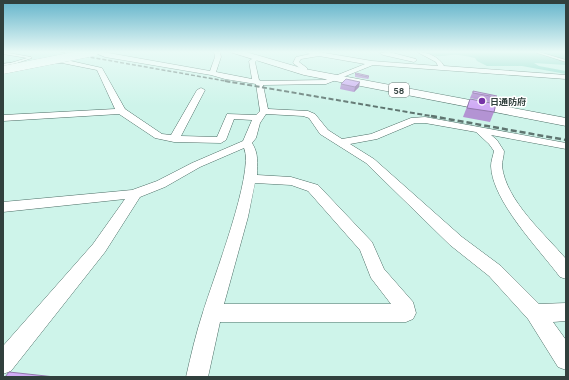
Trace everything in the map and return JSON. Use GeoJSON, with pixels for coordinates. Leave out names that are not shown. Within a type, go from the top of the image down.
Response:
{"type":"FeatureCollection","features":[{"type":"Feature","properties":{"kind":"main road","name":"58"},"geometry":{"type":"LineString","coordinates":[[295,70],[566,122]]}},
{"type":"Feature","properties":{"kind":"street"},"geometry":{"type":"LineString","coordinates":[[100,70],[121,111],[159,136],[174,139],[221,140],[230,116],[305,113],[312,116],[324,132],[370,161],[456,241],[495,272],[534,313],[566,359]]}},
{"type":"Feature","properties":{"kind":"street"},"geometry":{"type":"LineString","coordinates":[[193,70],[225,77],[258,82],[326,82],[356,70]]}},
{"type":"Feature","properties":{"kind":"street"},"geometry":{"type":"LineString","coordinates":[[3,207],[134,194],[161,184],[196,165],[248,143],[255,123],[261,114],[259,85],[254,70]]}},
{"type":"Feature","properties":{"kind":"street"},"geometry":{"type":"LineString","coordinates":[[480,70],[529,72],[566,77]]}},
{"type":"Feature","properties":{"kind":"street"},"geometry":{"type":"LineString","coordinates":[[174,139],[202,90]]}},
{"type":"Feature","properties":{"kind":"street"},"geometry":{"type":"LineString","coordinates":[[3,118],[121,111]]}},
{"type":"Feature","properties":{"kind":"street"},"geometry":{"type":"LineString","coordinates":[[341,142],[372,137],[414,120],[425,120],[566,146]]}},
{"type":"Feature","properties":{"kind":"street"},"geometry":{"type":"LineString","coordinates":[[479,130],[493,142],[499,151],[497,157],[498,176],[506,197],[566,272]]}},
{"type":"Feature","properties":{"kind":"street"},"geometry":{"type":"LineString","coordinates":[[197,377],[212,313],[241,217],[250,179],[252,150],[248,143]]}},
{"type":"Feature","properties":{"kind":"street"},"geometry":{"type":"LineString","coordinates":[[212,313],[406,313],[406,308],[377,273],[366,246],[313,188],[305,183],[298,182],[250,179]]}},
{"type":"Feature","properties":{"kind":"street"},"geometry":{"type":"LineString","coordinates":[[3,363],[98,248],[132,200],[134,194]]}},
{"type":"Feature","properties":{"kind":"street"},"geometry":{"type":"LineString","coordinates":[[534,313],[566,312]]}},
{"type":"Feature","properties":{"kind":"green space"},"geometry":{"type":"Polygon","coordinates":[[[543,70],[559,70],[566,71],[566,74],[543,70]]]}},
{"type":"Feature","properties":{"kind":"building"},"geometry":{"type":"Polygon","coordinates":[[[356,73],[369,76],[355,74],[356,73]]]}},
{"type":"Feature","properties":{"kind":"building"},"geometry":{"type":"Polygon","coordinates":[[[346,79],[360,82],[355,87],[341,84],[346,79]]]}},
{"type":"Feature","properties":{"kind":"building"},"geometry":{"type":"Polygon","coordinates":[[[473,91],[497,96],[473,93],[473,91]]]}},
{"type":"Feature","properties":{"kind":"building"},"geometry":{"type":"Polygon","coordinates":[[[470,99],[496,104],[494,112],[467,108],[470,99]]]}},
{"type":"Feature","properties":{"kind":"building"},"geometry":{"type":"Polygon","coordinates":[[[9,372],[55,377],[5,377],[9,372]]]}},
{"type":"Feature","properties":{"kind":"railway"},"geometry":{"type":"LineString","coordinates":[[161,70],[231,82]]}},
{"type":"Feature","properties":{"kind":"railway"},"geometry":{"type":"LineString","coordinates":[[225,81],[437,117]]}},
{"type":"Feature","properties":{"kind":"railway"},"geometry":{"type":"LineString","coordinates":[[431,116],[566,140]]}},
{"type":"Feature","properties":{"kind":"place","name":"日通防府"},"geometry":{"type":"Point","coordinates":[482,101]}}]}
